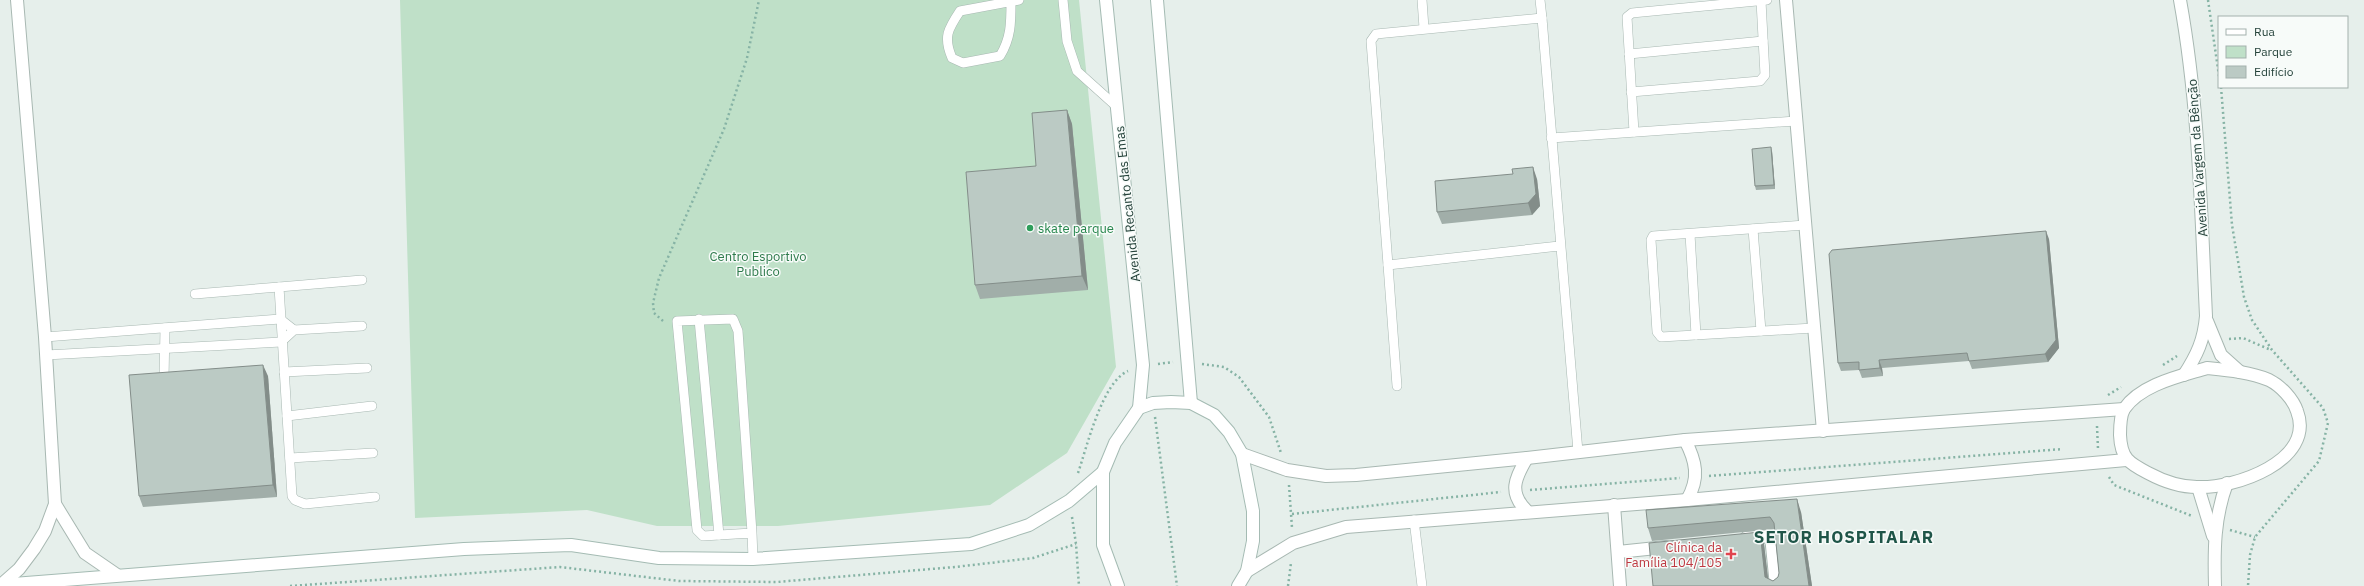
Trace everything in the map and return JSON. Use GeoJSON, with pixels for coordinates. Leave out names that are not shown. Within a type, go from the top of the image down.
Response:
{"type":"FeatureCollection","features":[{"type":"Feature","properties":{"kind":"street"},"geometry":{"type":"LineString","coordinates":[[1,585],[19,569],[34,549],[45,531],[55,504],[46,355],[17,0]]}},
{"type":"Feature","properties":{"kind":"street","name":"Avenida Recanto das Emas"},"geometry":{"type":"LineString","coordinates":[[1106,0],[1143,365],[1139,408]]}},
{"type":"Feature","properties":{"kind":"street"},"geometry":{"type":"LineString","coordinates":[[1157,0],[1186,361],[1191,403]]}},
{"type":"Feature","properties":{"kind":"street"},"geometry":{"type":"LineString","coordinates":[[1786,0],[1823,431]]}},
{"type":"Feature","properties":{"kind":"street","name":"Avenida Vargem da Bênção"},"geometry":{"type":"LineString","coordinates":[[2180,0],[2188,44],[2198,139],[2206,316],[2201,346],[2184,375]]}},
{"type":"Feature","properties":{"kind":"street","name":"Avenida Vargem da Bênção"},"geometry":{"type":"LineString","coordinates":[[2206,316],[2221,355],[2241,372]]}},
{"type":"Feature","properties":{"kind":"street"},"geometry":{"type":"LineString","coordinates":[[1247,571],[1293,543],[1346,527],[1414,520],[1687,500],[2099,464],[2126,460],[2164,480],[2198,488],[2227,483],[2262,472],[2279,462],[2294,446],[2300,431],[2298,414],[2288,396],[2270,381],[2241,372],[2207,368],[2160,382],[2141,393],[2124,409],[2120,421],[2120,435],[2122,451],[2126,460]]}},
{"type":"Feature","properties":{"kind":"street"},"geometry":{"type":"LineString","coordinates":[[1118,586],[1103,545],[1103,472],[1115,443],[1139,408],[1153,403],[1191,403],[1214,415],[1229,432],[1242,454],[1253,511],[1253,541],[1247,571],[1238,586]]}},
{"type":"Feature","properties":{"kind":"street"},"geometry":{"type":"LineString","coordinates":[[1242,454],[1287,470],[1326,476],[1356,475],[1685,440],[2124,409]]}},
{"type":"Feature","properties":{"kind":"street"},"geometry":{"type":"LineString","coordinates":[[1685,440],[1695,459],[1696,477],[1692,491],[1687,500]]}},
{"type":"Feature","properties":{"kind":"street"},"geometry":{"type":"LineString","coordinates":[[1527,458],[1518,475],[1515,491],[1516,499],[1527,511]]}},
{"type":"Feature","properties":{"kind":"street"},"geometry":{"type":"LineString","coordinates":[[1,585],[464,549],[571,545],[660,558],[753,559],[971,544],[1029,525],[1069,501],[1103,472]]}},
{"type":"Feature","properties":{"kind":"street"},"geometry":{"type":"LineString","coordinates":[[2213,524],[2227,483]]}},
{"type":"Feature","properties":{"kind":"street"},"geometry":{"type":"LineString","coordinates":[[2198,488],[2213,524],[2216,586]]}},
{"type":"Feature","properties":{"kind":"street"},"geometry":{"type":"LineString","coordinates":[[55,504],[85,553],[117,575],[127,586]]}},
{"type":"Feature","properties":{"kind":"street"},"geometry":{"type":"LineString","coordinates":[[1614,505],[1620,586]]}},
{"type":"Feature","properties":{"kind":"street"},"geometry":{"type":"LineString","coordinates":[[1733,540],[1771,536],[1776,586]]}},
{"type":"Feature","properties":{"kind":"street"},"geometry":{"type":"LineString","coordinates":[[1618,552],[1679,545]]}},
{"type":"Feature","properties":{"kind":"lane"},"geometry":{"type":"LineString","coordinates":[[1064,0],[1067,41],[1077,71],[1116,106]]}},
{"type":"Feature","properties":{"kind":"lane"},"geometry":{"type":"LineString","coordinates":[[1422,0],[1424,28]]}},
{"type":"Feature","properties":{"kind":"lane"},"geometry":{"type":"LineString","coordinates":[[1540,0],[1559,246],[1578,452]]}},
{"type":"Feature","properties":{"kind":"lane"},"geometry":{"type":"LineString","coordinates":[[1631,92],[1760,81],[1766,75],[1763,41],[1764,0],[1632,13],[1627,17],[1631,92],[1634,132]]}},
{"type":"Feature","properties":{"kind":"lane"},"geometry":{"type":"LineString","coordinates":[[1015,1],[1012,28],[1008,44],[1000,56],[963,63],[952,58],[946,45],[947,39],[950,27],[960,11],[1015,1]]}},
{"type":"Feature","properties":{"kind":"lane"},"geometry":{"type":"LineString","coordinates":[[1397,386],[1371,41],[1376,34],[1384,31],[1542,18]]}},
{"type":"Feature","properties":{"kind":"lane"},"geometry":{"type":"LineString","coordinates":[[1629,54],[1763,41]]}},
{"type":"Feature","properties":{"kind":"lane"},"geometry":{"type":"LineString","coordinates":[[1551,138],[1796,121]]}},
{"type":"Feature","properties":{"kind":"lane"},"geometry":{"type":"LineString","coordinates":[[1805,225],[1654,236],[1650,240],[1657,332],[1662,338],[1814,328]]}},
{"type":"Feature","properties":{"kind":"lane"},"geometry":{"type":"LineString","coordinates":[[1753,229],[1761,331]]}},
{"type":"Feature","properties":{"kind":"lane"},"geometry":{"type":"LineString","coordinates":[[1690,234],[1696,335]]}},
{"type":"Feature","properties":{"kind":"lane"},"geometry":{"type":"LineString","coordinates":[[1388,265],[1559,246]]}},
{"type":"Feature","properties":{"kind":"lane"},"geometry":{"type":"LineString","coordinates":[[195,294],[362,280]]}},
{"type":"Feature","properties":{"kind":"lane"},"geometry":{"type":"LineString","coordinates":[[279,287],[281,342],[292,496],[299,502],[305,504],[375,497]]}},
{"type":"Feature","properties":{"kind":"lane"},"geometry":{"type":"LineString","coordinates":[[44,337],[280,319],[294,330]]}},
{"type":"Feature","properties":{"kind":"lane"},"geometry":{"type":"LineString","coordinates":[[700,319],[719,535]]}},
{"type":"Feature","properties":{"kind":"lane"},"geometry":{"type":"LineString","coordinates":[[752,533],[703,536],[697,530],[677,321],[733,319],[737,324],[752,533],[753,559]]}},
{"type":"Feature","properties":{"kind":"lane"},"geometry":{"type":"LineString","coordinates":[[46,355],[281,342],[294,330],[362,326]]}},
{"type":"Feature","properties":{"kind":"lane"},"geometry":{"type":"LineString","coordinates":[[164,380],[165,328]]}},
{"type":"Feature","properties":{"kind":"lane"},"geometry":{"type":"LineString","coordinates":[[284,372],[367,368]]}},
{"type":"Feature","properties":{"kind":"lane"},"geometry":{"type":"LineString","coordinates":[[287,416],[372,406]]}},
{"type":"Feature","properties":{"kind":"lane"},"geometry":{"type":"LineString","coordinates":[[290,458],[373,453]]}},
{"type":"Feature","properties":{"kind":"lane"},"geometry":{"type":"LineString","coordinates":[[1414,520],[1422,586]]}},
{"type":"Feature","properties":{"kind":"path"},"geometry":{"type":"LineString","coordinates":[[677,321],[661,321],[654,313],[653,303],[659,278],[724,129],[747,58],[759,0]]}},
{"type":"Feature","properties":{"kind":"path"},"geometry":{"type":"LineString","coordinates":[[2208,0],[2218,69]]}},
{"type":"Feature","properties":{"kind":"path"},"geometry":{"type":"LineString","coordinates":[[2220,88],[2232,225],[2244,297],[2252,320],[2272,350],[2323,408],[2328,423],[2319,461],[2255,537],[2250,555],[2248,586]]}},
{"type":"Feature","properties":{"kind":"path"},"geometry":{"type":"LineString","coordinates":[[1079,586],[1076,544],[1069,501],[1105,397],[1120,374],[1143,365],[1186,361],[1224,367],[1240,377],[1269,417],[1287,470],[1293,543],[1288,586]]}},
{"type":"Feature","properties":{"kind":"path"},"geometry":{"type":"LineString","coordinates":[[1153,403],[1177,586]]}},
{"type":"Feature","properties":{"kind":"path"},"geometry":{"type":"LineString","coordinates":[[2099,464],[2114,485],[2213,524],[2255,537]]}},
{"type":"Feature","properties":{"kind":"green space","name":"Centro Esportivo Publico"},"geometry":{"type":"Polygon","coordinates":[[[400,0],[1079,0],[1116,367],[1067,453],[990,505],[778,526],[657,526],[587,510],[415,518],[400,0]]]}},
{"type":"Feature","properties":{"kind":"building","name":"skate parque"},"geometry":{"type":"Polygon","coordinates":[[[1067,110],[1082,276],[975,285],[966,172],[1036,166],[1032,113],[1067,110]]]}},
{"type":"Feature","properties":{"kind":"building"},"geometry":{"type":"Polygon","coordinates":[[[1771,147],[1774,185],[1755,186],[1752,149],[1771,147]]]}},
{"type":"Feature","properties":{"kind":"building"},"geometry":{"type":"Polygon","coordinates":[[[1533,167],[1536,194],[1528,203],[1437,212],[1435,181],[1513,174],[1512,169],[1533,167]]]}},
{"type":"Feature","properties":{"kind":"building"},"geometry":{"type":"Polygon","coordinates":[[[2046,231],[2056,340],[2045,354],[1969,361],[1967,353],[1879,360],[1880,368],[1859,370],[1859,362],[1838,363],[1829,254],[1832,250],[2046,231]]]}},
{"type":"Feature","properties":{"kind":"building"},"geometry":{"type":"Polygon","coordinates":[[[263,365],[273,485],[139,496],[129,375],[263,365]]]}},
{"type":"Feature","properties":{"kind":"building","name":"Clínica da Família 104/105"},"geometry":{"type":"Polygon","coordinates":[[[1797,499],[1809,586],[1653,586],[1649,543],[1760,532],[1765,577],[1773,581],[1778,577],[1779,573],[1774,523],[1770,517],[1648,528],[1646,510],[1797,499]]]}},
{"type":"Feature","properties":{"kind":"place","name":"skate parque"},"geometry":{"type":"Point","coordinates":[1030,228]}},
{"type":"Feature","properties":{"kind":"place","name":"Clínica da Família 104/105"},"geometry":{"type":"Point","coordinates":[1731,554]}},
{"type":"Feature","properties":{"kind":"district","name":"SETOR HOSPITALAR"},"geometry":{"type":"Point","coordinates":[1844,537]}}]}
